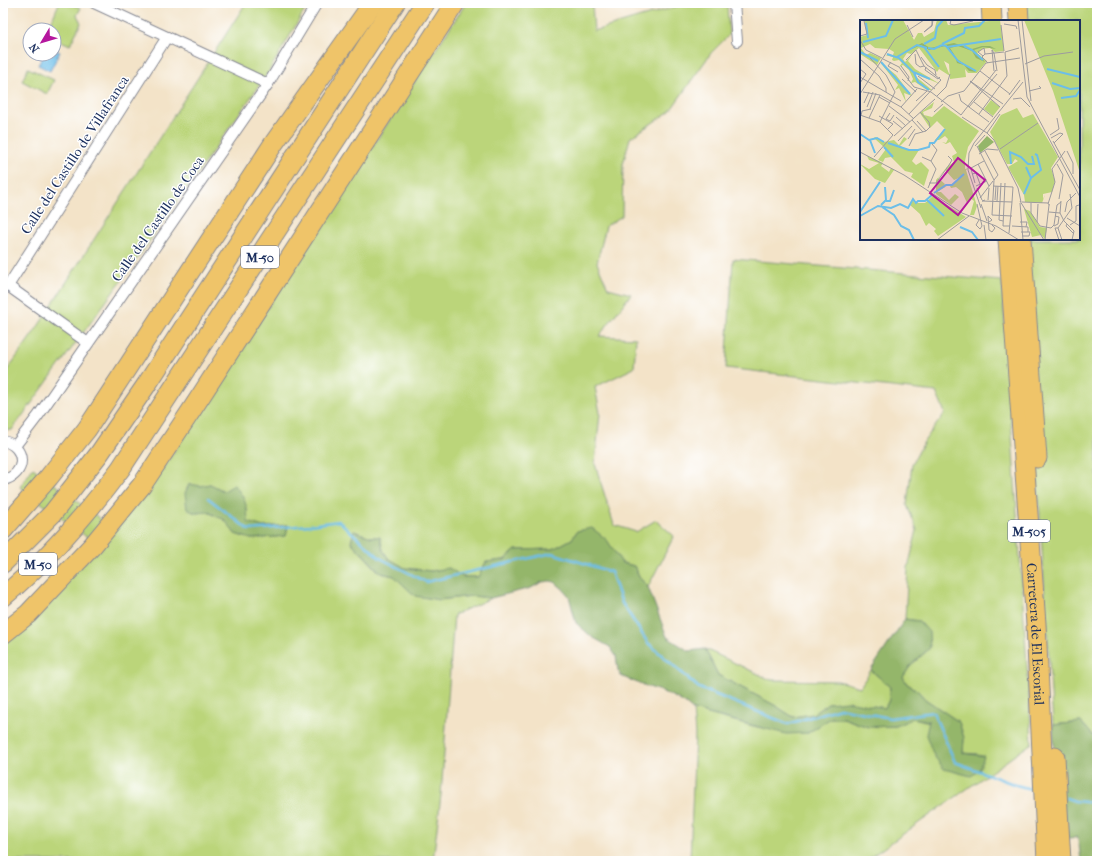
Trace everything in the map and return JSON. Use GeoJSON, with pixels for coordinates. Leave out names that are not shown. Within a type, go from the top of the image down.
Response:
{"type":"FeatureCollection","features":[{"type":"Feature","properties":{"kind":"highway"},"geometry":{"type":"LineString","coordinates":[[274,143],[322,62],[361,3]]}},
{"type":"Feature","properties":{"kind":"highway"},"geometry":{"type":"LineString","coordinates":[[3,530],[49,477],[87,429],[274,143],[373,3]]}},
{"type":"Feature","properties":{"kind":"highway","name":"M-50"},"geometry":{"type":"LineString","coordinates":[[3,563],[52,514],[99,454],[147,384],[395,3]]}},
{"type":"Feature","properties":{"kind":"highway","name":"M-50"},"geometry":{"type":"LineString","coordinates":[[3,597],[17,586],[72,530],[91,508],[121,468],[425,3]]}},
{"type":"Feature","properties":{"kind":"highway"},"geometry":{"type":"LineString","coordinates":[[3,634],[28,614],[112,523],[142,485],[455,3]]}},
{"type":"Feature","properties":{"kind":"highway"},"geometry":{"type":"LineString","coordinates":[[991,3],[992,20]]}},
{"type":"Feature","properties":{"kind":"highway"},"geometry":{"type":"LineString","coordinates":[[1004,3],[1005,20]]}},
{"type":"Feature","properties":{"kind":"highway"},"geometry":{"type":"LineString","coordinates":[[1018,3],[1019,20]]}},
{"type":"Feature","properties":{"kind":"highway","name":"Carretera de El Escorial"},"geometry":{"type":"LineString","coordinates":[[1008,240],[1036,624],[1046,861]]}},
{"type":"Feature","properties":{"kind":"highway","name":"Carretera de El Escorial"},"geometry":{"type":"LineString","coordinates":[[1021,240],[1043,550],[1061,861]]}},
{"type":"Feature","properties":{"kind":"highway"},"geometry":{"type":"LineString","coordinates":[[1028,240],[1030,272],[1028,325]]}},
{"type":"Feature","properties":{"kind":"highway"},"geometry":{"type":"LineString","coordinates":[[3,524],[27,502]]}},
{"type":"Feature","properties":{"kind":"highway"},"geometry":{"type":"LineString","coordinates":[[3,625],[53,586]]}},
{"type":"Feature","properties":{"kind":"street"},"geometry":{"type":"LineString","coordinates":[[94,3],[268,84]]}},
{"type":"Feature","properties":{"kind":"street","name":"Calle del Castillo de Coca"},"geometry":{"type":"LineString","coordinates":[[15,446],[38,416],[268,84],[317,3]]}},
{"type":"Feature","properties":{"kind":"street"},"geometry":{"type":"LineString","coordinates":[[734,3],[737,41]]}},
{"type":"Feature","properties":{"kind":"street","name":"Calle del Castillo de Villafranca"},"geometry":{"type":"LineString","coordinates":[[88,343],[8,286],[167,37]]}},
{"type":"Feature","properties":{"kind":"street"},"geometry":{"type":"LineString","coordinates":[[3,441],[10,442],[15,446],[21,458],[21,465],[18,472],[12,478],[3,480]]}},
{"type":"Feature","properties":{"kind":"green space"},"geometry":{"type":"Polygon","coordinates":[[[59,3],[69,3],[81,8],[77,15],[81,23],[70,45],[62,42],[62,22],[51,22],[59,3]]]}},
{"type":"Feature","properties":{"kind":"green space"},"geometry":{"type":"Polygon","coordinates":[[[246,3],[309,3],[268,73],[127,273],[12,430],[3,431],[3,376],[37,328],[246,3]]]}},
{"type":"Feature","properties":{"kind":"green space"},"geometry":{"type":"Polygon","coordinates":[[[466,3],[592,3],[594,31],[688,3],[727,3],[729,35],[711,53],[670,111],[630,138],[623,164],[622,216],[606,226],[597,263],[608,288],[631,294],[599,336],[636,338],[634,368],[595,387],[600,413],[595,464],[614,525],[636,532],[656,520],[674,536],[648,587],[639,577],[634,566],[622,563],[615,553],[577,531],[572,539],[553,549],[516,550],[504,560],[486,562],[478,577],[463,577],[448,569],[431,571],[405,568],[388,558],[383,550],[380,537],[371,537],[354,531],[351,542],[380,573],[394,576],[439,600],[472,596],[491,598],[454,615],[441,795],[433,861],[3,861],[3,643],[100,547],[20,487],[33,468],[115,530],[165,465],[466,3]],[[210,484],[201,486],[195,513],[208,512],[225,520],[235,534],[251,539],[286,536],[288,525],[263,527],[248,522],[247,509],[224,491],[210,484]]]}},
{"type":"Feature","properties":{"kind":"green space"},"geometry":{"type":"Polygon","coordinates":[[[1018,3],[1097,3],[1097,740],[1081,722],[1053,725],[1028,325],[1028,240],[1080,240],[1080,20],[1019,20],[1018,3]]]}},
{"type":"Feature","properties":{"kind":"green space"},"geometry":{"type":"Polygon","coordinates":[[[28,68],[54,80],[47,94],[22,81],[28,68]]]}},
{"type":"Feature","properties":{"kind":"green space"},"geometry":{"type":"Polygon","coordinates":[[[733,259],[1002,281],[1032,743],[865,861],[690,861],[695,734],[693,710],[757,727],[808,733],[830,718],[843,718],[868,727],[896,726],[913,718],[930,722],[934,756],[977,754],[963,753],[964,738],[959,722],[925,699],[916,689],[907,684],[903,677],[911,665],[930,648],[919,621],[905,619],[908,568],[917,530],[907,505],[912,464],[925,440],[945,413],[936,392],[726,368],[733,259]]]}},
{"type":"Feature","properties":{"kind":"green space"},"geometry":{"type":"Polygon","coordinates":[[[189,484],[201,486],[210,484],[224,491],[234,485],[245,502],[248,522],[263,527],[288,525],[286,536],[251,539],[235,534],[225,520],[208,512],[195,513],[187,509],[185,493],[189,484]]]}},
{"type":"Feature","properties":{"kind":"green space"},"geometry":{"type":"Polygon","coordinates":[[[592,528],[607,540],[622,563],[634,566],[639,577],[648,587],[667,637],[689,651],[705,649],[718,675],[776,706],[793,717],[813,714],[828,703],[847,701],[885,708],[889,700],[890,687],[871,670],[905,619],[919,621],[929,632],[930,648],[911,665],[903,677],[907,684],[916,689],[925,699],[959,722],[964,738],[963,753],[984,756],[979,771],[971,776],[944,769],[934,756],[926,735],[929,721],[913,718],[896,726],[868,727],[843,718],[831,718],[808,733],[786,734],[693,710],[677,698],[621,676],[618,670],[616,656],[610,647],[592,637],[576,623],[569,596],[555,582],[542,582],[531,588],[491,598],[472,596],[439,600],[415,596],[394,576],[381,573],[351,542],[354,531],[371,537],[380,537],[383,550],[388,558],[405,568],[431,571],[449,568],[463,577],[478,577],[486,562],[504,560],[516,550],[553,549],[572,539],[577,531],[592,528]]]}},
{"type":"Feature","properties":{"kind":"green space"},"geometry":{"type":"Polygon","coordinates":[[[705,649],[771,680],[838,681],[860,687],[871,670],[890,687],[889,700],[885,708],[828,703],[813,714],[793,717],[776,706],[718,675],[705,649]]]}},
{"type":"Feature","properties":{"kind":"green space"},"geometry":{"type":"Polygon","coordinates":[[[1081,722],[1097,740],[1097,861],[1081,861],[1078,837],[1059,839],[1053,725],[1081,722]]]}},
{"type":"Feature","properties":{"kind":"water"},"geometry":{"type":"Polygon","coordinates":[[[40,62],[55,62],[50,71],[38,65],[40,62]]]}},
{"type":"Feature","properties":{"kind":"waterway"},"geometry":{"type":"LineString","coordinates":[[208,498],[249,530],[339,521],[380,558],[426,582],[552,553],[611,572],[622,603],[648,643],[699,688],[788,724],[840,708],[890,718],[933,712],[955,762],[1016,785],[1031,789]]}},
{"type":"Feature","properties":{"kind":"waterway"},"geometry":{"type":"LineString","coordinates":[[1066,798],[1075,801],[1097,803]]}}]}
